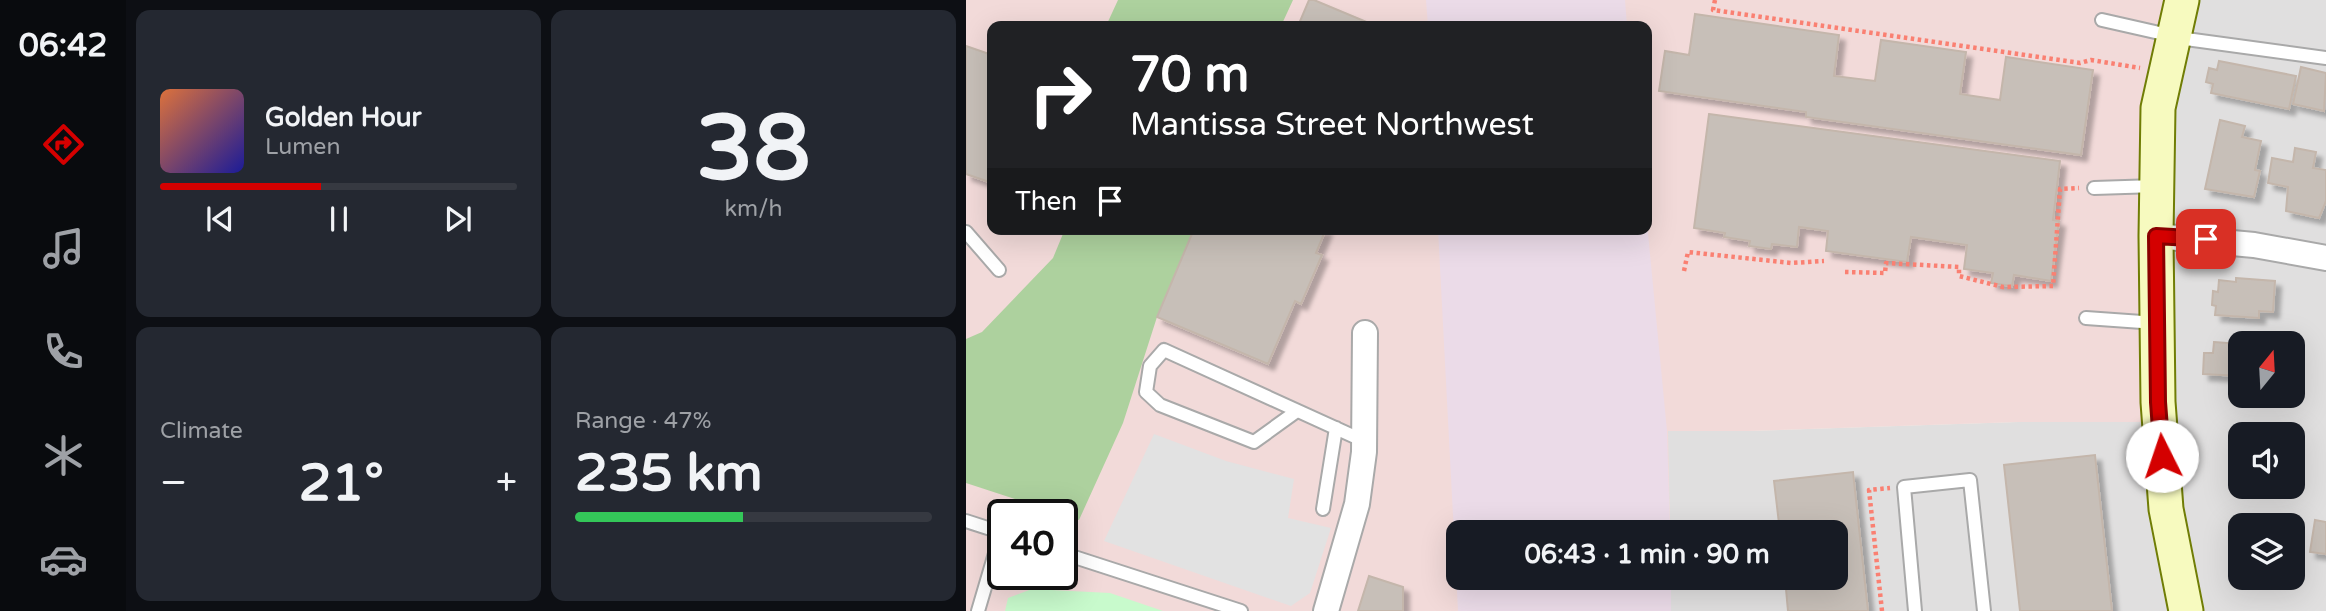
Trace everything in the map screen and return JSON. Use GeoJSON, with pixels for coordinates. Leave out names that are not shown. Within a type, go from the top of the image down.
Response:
{"type":"FeatureCollection","features":[{"type":"Feature","properties":{"kind":"street"},"geometry":{"type":"LineString","coordinates":[[2182,0],[2158,108],[2156,236],[2158,402],[2166,509],[2186,611]]}},
{"type":"Feature","properties":{"kind":"street"},"geometry":{"type":"LineString","coordinates":[[2156,236],[2253,245],[2326,258]]}},
{"type":"Feature","properties":{"kind":"street"},"geometry":{"type":"LineString","coordinates":[[1326,611],[1357,504],[1364,441],[1364,333]]}},
{"type":"Feature","properties":{"kind":"lane"},"geometry":{"type":"LineString","coordinates":[[2102,20],[2173,37],[2326,58]]}},
{"type":"Feature","properties":{"kind":"lane"},"geometry":{"type":"LineString","coordinates":[[2094,188],[2157,186]]}},
{"type":"Feature","properties":{"kind":"lane"},"geometry":{"type":"LineString","coordinates":[[966,232],[999,270]]}},
{"type":"Feature","properties":{"kind":"lane"},"geometry":{"type":"LineString","coordinates":[[2086,318],[2157,323]]}},
{"type":"Feature","properties":{"kind":"lane"},"geometry":{"type":"LineString","coordinates":[[1297,411],[1254,442],[1160,405],[1146,392],[1150,366],[1164,349],[1364,441]]}},
{"type":"Feature","properties":{"kind":"lane"},"geometry":{"type":"LineString","coordinates":[[1323,509],[1336,428]]}},
{"type":"Feature","properties":{"kind":"lane"},"geometry":{"type":"LineString","coordinates":[[1915,611],[1904,487],[1970,481],[1984,611]]}},
{"type":"Feature","properties":{"kind":"lane"},"geometry":{"type":"LineString","coordinates":[[966,521],[987,528]]}},
{"type":"Feature","properties":{"kind":"lane"},"geometry":{"type":"LineString","coordinates":[[1078,558],[1241,611]]}},
{"type":"Feature","properties":{"kind":"lane"},"geometry":{"type":"LineString","coordinates":[[978,611],[987,582]]}},
{"type":"Feature","properties":{"kind":"path"},"geometry":{"type":"LineString","coordinates":[[1715,0],[1713,10],[2144,69]]}},
{"type":"Feature","properties":{"kind":"path"},"geometry":{"type":"LineString","coordinates":[[1845,272],[1885,273],[1886,263],[1959,267],[1959,276],[2003,287],[2053,286],[2060,189],[2094,188]]}},
{"type":"Feature","properties":{"kind":"path"},"geometry":{"type":"LineString","coordinates":[[1684,271],[1688,252],[1791,263],[1824,261]]}},
{"type":"Feature","properties":{"kind":"path"},"geometry":{"type":"LineString","coordinates":[[1869,490],[1882,611]]}},
{"type":"Feature","properties":{"kind":"shaded area"},"geometry":{"type":"Polygon","coordinates":[[[966,0],[2182,0],[2158,108],[2160,422],[2018,422],[1668,431],[1670,520],[1446,520],[1446,590],[1671,590],[1671,611],[966,611],[966,0]]]}},
{"type":"Feature","properties":{"kind":"shaded area"},"geometry":{"type":"Polygon","coordinates":[[[1426,0],[1625,0],[1627,21],[1428,21],[1426,0]]]}},
{"type":"Feature","properties":{"kind":"shaded area"},"geometry":{"type":"Polygon","coordinates":[[[2182,0],[2326,0],[2326,611],[1671,611],[1671,590],[1848,590],[1848,520],[1670,520],[1667,431],[2018,422],[2160,422],[2158,108],[2182,0]]]}},
{"type":"Feature","properties":{"kind":"shaded area"},"geometry":{"type":"Polygon","coordinates":[[[1438,235],[1648,235],[1667,431],[1670,520],[1453,520],[1438,235]]]}},
{"type":"Feature","properties":{"kind":"shaded area"},"geometry":{"type":"Polygon","coordinates":[[[1154,434],[1226,461],[1294,479],[1288,518],[1331,528],[1310,593],[1291,606],[1104,541],[1154,434]]]}},
{"type":"Feature","properties":{"kind":"shaded area"},"geometry":{"type":"Polygon","coordinates":[[[1457,590],[1671,590],[1671,611],[1458,611],[1457,590]]]}},
{"type":"Feature","properties":{"kind":"green space"},"geometry":{"type":"Polygon","coordinates":[[[1118,0],[1293,0],[1283,21],[1108,21],[1118,0]]]}},
{"type":"Feature","properties":{"kind":"green space"},"geometry":{"type":"Polygon","coordinates":[[[1063,235],[1191,235],[1157,317],[1123,423],[1079,520],[1078,499],[1015,499],[966,483],[966,339],[982,332],[1053,258],[1063,235]]]}},
{"type":"Feature","properties":{"kind":"green space"},"geometry":{"type":"Polygon","coordinates":[[[1029,590],[1110,593],[1163,611],[1005,611],[1008,598],[1029,590]]]}},
{"type":"Feature","properties":{"kind":"building"},"geometry":{"type":"Polygon","coordinates":[[[1309,0],[1314,0],[1364,21],[1300,21],[1309,0]]]}},
{"type":"Feature","properties":{"kind":"building"},"geometry":{"type":"Polygon","coordinates":[[[1695,14],[1839,35],[1834,76],[1875,81],[1881,40],[1966,52],[1960,94],[2000,100],[2006,57],[2093,70],[2081,155],[1806,117],[1806,112],[1659,91],[1665,51],[1689,55],[1695,14]]]}},
{"type":"Feature","properties":{"kind":"building"},"geometry":{"type":"Polygon","coordinates":[[[966,46],[987,53],[987,181],[966,174],[966,46]]]}},
{"type":"Feature","properties":{"kind":"building"},"geometry":{"type":"Polygon","coordinates":[[[2219,61],[2296,76],[2289,109],[2211,93],[2213,84],[2206,82],[2209,68],[2217,70],[2219,61]]]}},
{"type":"Feature","properties":{"kind":"building"},"geometry":{"type":"Polygon","coordinates":[[[2301,67],[2326,73],[2324,111],[2293,104],[2301,67]]]}},
{"type":"Feature","properties":{"kind":"building"},"geometry":{"type":"Polygon","coordinates":[[[1709,114],[2060,161],[2053,220],[2059,221],[2051,281],[2014,275],[2012,286],[1991,283],[1993,273],[1964,269],[1967,245],[1911,237],[1907,262],[1826,251],[1828,231],[1799,227],[1797,247],[1772,244],[1771,249],[1749,246],[1750,241],[1724,237],[1725,233],[1694,228],[1709,114]]]}},
{"type":"Feature","properties":{"kind":"building"},"geometry":{"type":"Polygon","coordinates":[[[2220,120],[2245,126],[2242,137],[2261,141],[2255,170],[2260,171],[2254,197],[2205,189],[2220,120]]]}},
{"type":"Feature","properties":{"kind":"building"},"geometry":{"type":"Polygon","coordinates":[[[2295,148],[2316,152],[2313,168],[2326,170],[2326,201],[2319,218],[2286,211],[2288,187],[2268,183],[2272,158],[2293,162],[2295,148]]]}},
{"type":"Feature","properties":{"kind":"building"},"geometry":{"type":"Polygon","coordinates":[[[1191,235],[1324,235],[1316,253],[1322,255],[1301,304],[1295,301],[1268,364],[1157,317],[1191,235]]]}},
{"type":"Feature","properties":{"kind":"building"},"geometry":{"type":"Polygon","coordinates":[[[2236,278],[2275,281],[2273,312],[2259,311],[2259,318],[2215,315],[2216,306],[2212,305],[2213,291],[2218,292],[2219,280],[2236,282],[2236,278]]]}},
{"type":"Feature","properties":{"kind":"building"},"geometry":{"type":"Polygon","coordinates":[[[2214,342],[2228,343],[2228,375],[2203,374],[2204,353],[2213,353],[2214,342]]]}},
{"type":"Feature","properties":{"kind":"building"},"geometry":{"type":"Polygon","coordinates":[[[2095,455],[2112,611],[2020,611],[2004,465],[2095,455]]]}},
{"type":"Feature","properties":{"kind":"building"},"geometry":{"type":"Polygon","coordinates":[[[1853,472],[1868,611],[1788,611],[1786,590],[1848,590],[1848,520],[1779,520],[1774,481],[1853,472]]]}},
{"type":"Feature","properties":{"kind":"building"},"geometry":{"type":"Polygon","coordinates":[[[2315,520],[2326,522],[2326,554],[2310,552],[2315,520]]]}},
{"type":"Feature","properties":{"kind":"building"},"geometry":{"type":"Polygon","coordinates":[[[1369,576],[1403,587],[1403,611],[1358,611],[1369,576]]]}},
{"type":"Feature","properties":{"kind":"route"},"geometry":{"type":"LineString","coordinates":[[2162,456],[2158,402],[2156,236],[2206,239]]}}]}
